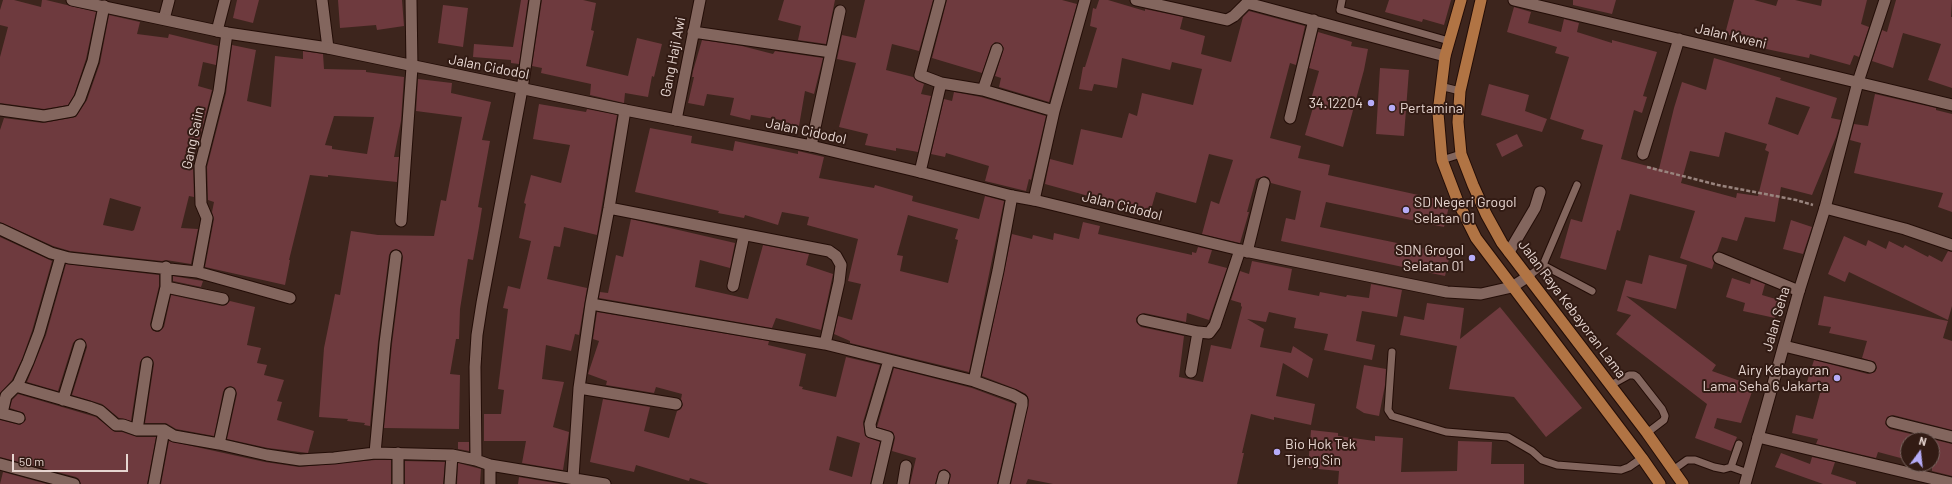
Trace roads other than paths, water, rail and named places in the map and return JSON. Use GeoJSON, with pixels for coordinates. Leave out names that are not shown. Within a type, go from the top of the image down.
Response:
{"type":"FeatureCollection","features":[{"type":"Feature","properties":{"kind":"main road"},"geometry":{"type":"LineString","coordinates":[[1461,0],[1449,41],[1440,86],[1438,112],[1442,160],[1458,202],[1476,238],[1660,484]]}},
{"type":"Feature","properties":{"kind":"main road","name":"Jalan Raya Kebayoran Lama"},"geometry":{"type":"LineString","coordinates":[[1481,0],[1460,91],[1458,122],[1461,154],[1486,214],[1509,252],[1611,385],[1683,484]]}},
{"type":"Feature","properties":{"kind":"street","name":"Jalan Cidodol"},"geometry":{"type":"LineString","coordinates":[[72,0],[222,32],[326,48],[412,67],[811,146],[1243,251],[1447,292],[1481,294],[1512,287],[1528,276]]}},
{"type":"Feature","properties":{"kind":"street"},"geometry":{"type":"LineString","coordinates":[[164,19],[169,0]]}},
{"type":"Feature","properties":{"kind":"street","name":"Gang Saiin"},"geometry":{"type":"LineString","coordinates":[[197,272],[207,218],[201,204],[200,166],[219,91],[225,0]]}},
{"type":"Feature","properties":{"kind":"street"},"geometry":{"type":"LineString","coordinates":[[322,0],[326,48]]}},
{"type":"Feature","properties":{"kind":"street"},"geometry":{"type":"LineString","coordinates":[[401,221],[412,67],[412,0]]}},
{"type":"Feature","properties":{"kind":"street"},"geometry":{"type":"LineString","coordinates":[[476,460],[475,367],[477,335],[522,89],[535,0]]}},
{"type":"Feature","properties":{"kind":"street","name":"Gang Haji Awi"},"geometry":{"type":"LineString","coordinates":[[676,120],[700,0]]}},
{"type":"Feature","properties":{"kind":"street"},"geometry":{"type":"LineString","coordinates":[[940,0],[920,75],[941,83],[983,90],[1054,111]]}},
{"type":"Feature","properties":{"kind":"street"},"geometry":{"type":"LineString","coordinates":[[1034,200],[1054,111],[1085,0]]}},
{"type":"Feature","properties":{"kind":"street"},"geometry":{"type":"LineString","coordinates":[[1136,0],[1227,20],[1234,16],[1247,3],[1446,56]]}},
{"type":"Feature","properties":{"kind":"street","name":"Jalan Kweni"},"geometry":{"type":"LineString","coordinates":[[1514,0],[1952,105]]}},
{"type":"Feature","properties":{"kind":"street"},"geometry":{"type":"LineString","coordinates":[[1858,82],[1885,0]]}},
{"type":"Feature","properties":{"kind":"street"},"geometry":{"type":"LineString","coordinates":[[0,110],[44,116],[72,111],[80,98],[93,60],[104,6]]}},
{"type":"Feature","properties":{"kind":"street"},"geometry":{"type":"LineString","coordinates":[[811,146],[840,11]]}},
{"type":"Feature","properties":{"kind":"street"},"geometry":{"type":"LineString","coordinates":[[1290,118],[1314,20]]}},
{"type":"Feature","properties":{"kind":"street"},"geometry":{"type":"LineString","coordinates":[[693,32],[831,52]]}},
{"type":"Feature","properties":{"kind":"street"},"geometry":{"type":"LineString","coordinates":[[1643,154],[1679,39]]}},
{"type":"Feature","properties":{"kind":"street"},"geometry":{"type":"LineString","coordinates":[[983,90],[997,49]]}},
{"type":"Feature","properties":{"kind":"street","name":"Jalan Seha"},"geometry":{"type":"LineString","coordinates":[[1745,484],[1799,291],[1825,208],[1858,82]]}},
{"type":"Feature","properties":{"kind":"street"},"geometry":{"type":"LineString","coordinates":[[920,172],[941,83]]}},
{"type":"Feature","properties":{"kind":"street"},"geometry":{"type":"LineString","coordinates":[[573,478],[579,388],[591,304],[610,208],[625,110]]}},
{"type":"Feature","properties":{"kind":"street"},"geometry":{"type":"LineString","coordinates":[[1143,320],[1198,332],[1209,332],[1215,325],[1243,251],[1264,183]]}},
{"type":"Feature","properties":{"kind":"street"},"geometry":{"type":"LineString","coordinates":[[1509,252],[1535,208],[1540,192]]}},
{"type":"Feature","properties":{"kind":"street"},"geometry":{"type":"LineString","coordinates":[[974,381],[998,271],[1012,196]]}},
{"type":"Feature","properties":{"kind":"street"},"geometry":{"type":"LineString","coordinates":[[610,208],[829,251],[839,259],[841,265],[839,282],[825,344]]}},
{"type":"Feature","properties":{"kind":"street"},"geometry":{"type":"LineString","coordinates":[[1825,208],[1905,229],[1952,245]]}},
{"type":"Feature","properties":{"kind":"street"},"geometry":{"type":"LineString","coordinates":[[0,228],[61,256],[98,262],[166,267],[197,272],[290,298]]}},
{"type":"Feature","properties":{"kind":"street"},"geometry":{"type":"LineString","coordinates":[[733,286],[744,235]]}},
{"type":"Feature","properties":{"kind":"street"},"geometry":{"type":"LineString","coordinates":[[19,418],[1,413],[6,396],[18,384],[38,332],[61,256]]}},
{"type":"Feature","properties":{"kind":"street"},"geometry":{"type":"LineString","coordinates":[[375,453],[384,343],[396,256]]}},
{"type":"Feature","properties":{"kind":"street"},"geometry":{"type":"LineString","coordinates":[[1719,258],[1799,291]]}},
{"type":"Feature","properties":{"kind":"street"},"geometry":{"type":"LineString","coordinates":[[157,325],[166,287],[166,267]]}},
{"type":"Feature","properties":{"kind":"street"},"geometry":{"type":"LineString","coordinates":[[166,287],[222,300]]}},
{"type":"Feature","properties":{"kind":"street"},"geometry":{"type":"LineString","coordinates":[[591,304],[825,344],[974,381],[1022,400],[1004,484]]}},
{"type":"Feature","properties":{"kind":"street"},"geometry":{"type":"LineString","coordinates":[[1191,372],[1198,332]]}},
{"type":"Feature","properties":{"kind":"street"},"geometry":{"type":"LineString","coordinates":[[63,400],[80,345]]}},
{"type":"Feature","properties":{"kind":"street"},"geometry":{"type":"LineString","coordinates":[[1784,346],[1870,367]]}},
{"type":"Feature","properties":{"kind":"street"},"geometry":{"type":"LineString","coordinates":[[877,484],[888,437],[871,432],[870,424],[889,360]]}},
{"type":"Feature","properties":{"kind":"street"},"geometry":{"type":"LineString","coordinates":[[137,430],[147,363]]}},
{"type":"Feature","properties":{"kind":"street"},"geometry":{"type":"LineString","coordinates":[[18,384],[19,388],[100,411],[116,425],[123,424],[137,430],[164,430],[174,436],[267,455],[300,460],[375,453],[452,455],[476,460],[490,465],[605,484]]}},
{"type":"Feature","properties":{"kind":"street"},"geometry":{"type":"LineString","coordinates":[[579,388],[676,404]]}},
{"type":"Feature","properties":{"kind":"street"},"geometry":{"type":"LineString","coordinates":[[219,444],[230,393]]}},
{"type":"Feature","properties":{"kind":"street"},"geometry":{"type":"LineString","coordinates":[[1892,422],[1952,437]]}},
{"type":"Feature","properties":{"kind":"street"},"geometry":{"type":"LineString","coordinates":[[154,484],[164,430]]}},
{"type":"Feature","properties":{"kind":"street"},"geometry":{"type":"LineString","coordinates":[[1758,437],[1951,483]]}},
{"type":"Feature","properties":{"kind":"street"},"geometry":{"type":"LineString","coordinates":[[398,454],[398,484]]}},
{"type":"Feature","properties":{"kind":"street"},"geometry":{"type":"LineString","coordinates":[[450,484],[452,455]]}},
{"type":"Feature","properties":{"kind":"street"},"geometry":{"type":"LineString","coordinates":[[0,464],[74,484]]}},
{"type":"Feature","properties":{"kind":"street"},"geometry":{"type":"LineString","coordinates":[[490,465],[490,484]]}},
{"type":"Feature","properties":{"kind":"street"},"geometry":{"type":"LineString","coordinates":[[903,484],[906,466]]}},
{"type":"Feature","properties":{"kind":"lane"},"geometry":{"type":"LineString","coordinates":[[1342,0],[1340,10],[1449,41]]}},
{"type":"Feature","properties":{"kind":"lane"},"geometry":{"type":"LineString","coordinates":[[1440,86],[1460,91]]}},
{"type":"Feature","properties":{"kind":"lane"},"geometry":{"type":"LineString","coordinates":[[1442,160],[1461,154]]}},
{"type":"Feature","properties":{"kind":"lane"},"geometry":{"type":"LineString","coordinates":[[1528,276],[1543,265],[1577,186]]}},
{"type":"Feature","properties":{"kind":"lane"},"geometry":{"type":"LineString","coordinates":[[1543,265],[1592,291]]}},
{"type":"Feature","properties":{"kind":"lane"},"geometry":{"type":"LineString","coordinates":[[1392,352],[1388,410],[1392,416],[1446,432],[1508,437],[1532,451],[1542,460],[1557,465],[1621,470],[1630,467],[1642,458]]}},
{"type":"Feature","properties":{"kind":"lane"},"geometry":{"type":"LineString","coordinates":[[1611,385],[1629,375],[1634,375],[1662,409],[1665,416],[1664,420],[1647,433]]}},
{"type":"Feature","properties":{"kind":"lane"},"geometry":{"type":"LineString","coordinates":[[1731,467],[1739,444]]}},
{"type":"Feature","properties":{"kind":"lane"},"geometry":{"type":"LineString","coordinates":[[1673,470],[1688,460],[1695,460],[1714,467],[1724,469],[1731,467],[1748,473]]}},
{"type":"Feature","properties":{"kind":"place","name":"34.12204"},"geometry":{"type":"Point","coordinates":[1371,103]}},
{"type":"Feature","properties":{"kind":"place","name":"Pertamina"},"geometry":{"type":"Point","coordinates":[1392,108]}},
{"type":"Feature","properties":{"kind":"place","name":"SD Negeri Grogol Selatan 01"},"geometry":{"type":"Point","coordinates":[1406,210]}},
{"type":"Feature","properties":{"kind":"place","name":"SDN Grogol Selatan 01"},"geometry":{"type":"Point","coordinates":[1472,258]}},
{"type":"Feature","properties":{"kind":"place","name":"Airy Kebayoran Lama Seha 6 Jakarta"},"geometry":{"type":"Point","coordinates":[1837,378]}},
{"type":"Feature","properties":{"kind":"place","name":"Bio Hok Tek Tjeng Sin"},"geometry":{"type":"Point","coordinates":[1277,452]}}]}
